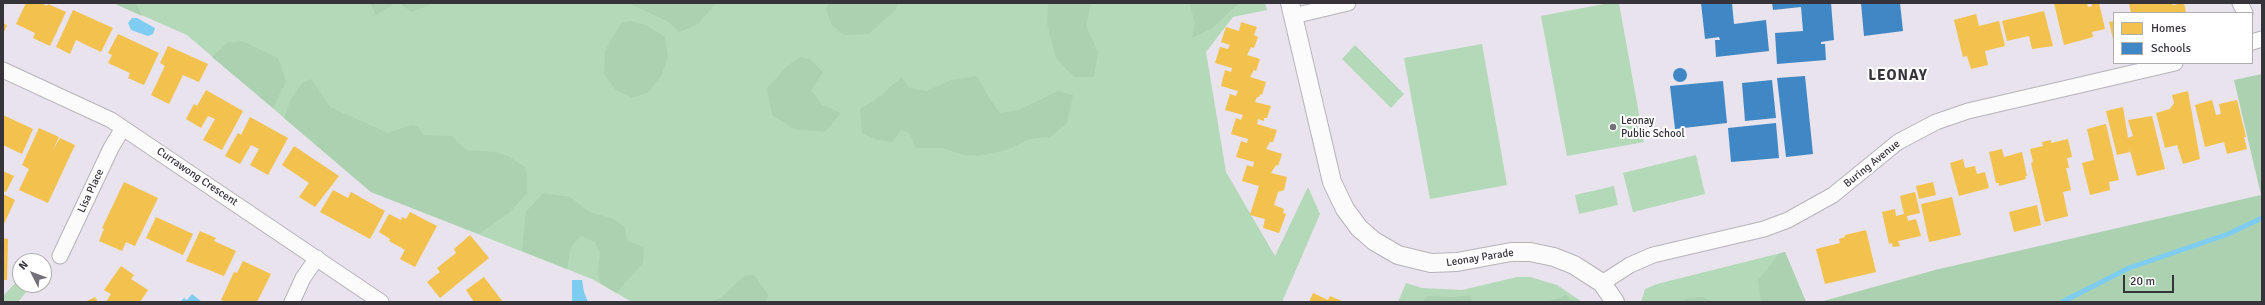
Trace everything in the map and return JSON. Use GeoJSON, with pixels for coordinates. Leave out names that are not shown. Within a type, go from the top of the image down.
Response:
{"type":"FeatureCollection","features":[{"type":"Feature","properties":{"kind":"street"},"geometry":{"type":"LineString","coordinates":[[1292,9],[1348,3]]}},
{"type":"Feature","properties":{"kind":"street"},"geometry":{"type":"LineString","coordinates":[[2240,3],[2244,12]]}},
{"type":"Feature","properties":{"kind":"street","name":"Leonay Parade"},"geometry":{"type":"LineString","coordinates":[[1292,9],[1332,182],[1344,209],[1365,234],[1398,255],[1420,262],[1445,264],[1511,252],[1530,252],[1563,260],[1602,283],[1615,302]]}},
{"type":"Feature","properties":{"kind":"street","name":"Buring Avenue"},"geometry":{"type":"LineString","coordinates":[[1602,283],[1630,265],[1653,255],[1764,228],[1788,220],[1833,195],[1898,142],[1922,128],[1950,117],[2171,64]]}},
{"type":"Feature","properties":{"kind":"street","name":"Currawong Crescent"},"geometry":{"type":"LineString","coordinates":[[3,70],[100,114],[123,128],[381,302]]}},
{"type":"Feature","properties":{"kind":"street","name":"Lisa Place"},"geometry":{"type":"LineString","coordinates":[[60,256],[111,148],[123,128]]}},
{"type":"Feature","properties":{"kind":"street"},"geometry":{"type":"LineString","coordinates":[[292,302],[303,278],[317,258]]}},
{"type":"Feature","properties":{"kind":"green space"},"geometry":{"type":"Polygon","coordinates":[[[113,3],[136,3],[142,16],[113,3]]]}},
{"type":"Feature","properties":{"kind":"green space"},"geometry":{"type":"Polygon","coordinates":[[[114,3],[1265,3],[1267,10],[1233,17],[1206,52],[1226,172],[1275,256],[1308,187],[1320,214],[1282,302],[632,302],[592,279],[371,192],[187,35],[114,3]]]}},
{"type":"Feature","properties":{"kind":"green space"},"geometry":{"type":"Polygon","coordinates":[[[370,3],[395,3],[376,15],[370,3]]]}},
{"type":"Feature","properties":{"kind":"green space"},"geometry":{"type":"Polygon","coordinates":[[[399,3],[434,3],[412,12],[399,3]]]}},
{"type":"Feature","properties":{"kind":"green space"},"geometry":{"type":"Polygon","coordinates":[[[628,3],[716,3],[698,24],[680,32],[667,21],[628,3]]]}},
{"type":"Feature","properties":{"kind":"green space"},"geometry":{"type":"Polygon","coordinates":[[[829,3],[898,3],[895,10],[869,34],[844,35],[831,24],[826,9],[829,3]]]}},
{"type":"Feature","properties":{"kind":"green space"},"geometry":{"type":"Polygon","coordinates":[[[1048,3],[1091,3],[1086,26],[1098,52],[1094,77],[1074,77],[1056,58],[1047,24],[1048,3]]]}},
{"type":"Feature","properties":{"kind":"green space"},"geometry":{"type":"Polygon","coordinates":[[[1189,3],[1239,3],[1211,29],[1192,38],[1195,22],[1189,3]]]}},
{"type":"Feature","properties":{"kind":"green space"},"geometry":{"type":"Polygon","coordinates":[[[1609,3],[1619,3],[1644,142],[1567,156],[1541,16],[1609,3]]]}},
{"type":"Feature","properties":{"kind":"green space"},"geometry":{"type":"Polygon","coordinates":[[[631,21],[648,26],[665,37],[668,56],[662,74],[649,92],[633,98],[616,90],[604,74],[605,51],[621,23],[631,21]]]}},
{"type":"Feature","properties":{"kind":"green space"},"geometry":{"type":"Polygon","coordinates":[[[242,41],[278,58],[286,81],[273,108],[212,57],[227,43],[242,41]]]}},
{"type":"Feature","properties":{"kind":"green space"},"geometry":{"type":"Polygon","coordinates":[[[1482,44],[1507,185],[1430,199],[1404,58],[1482,44]]]}},
{"type":"Feature","properties":{"kind":"green space"},"geometry":{"type":"Polygon","coordinates":[[[1355,45],[1404,94],[1391,108],[1342,59],[1355,45]]]}},
{"type":"Feature","properties":{"kind":"green space"},"geometry":{"type":"Polygon","coordinates":[[[800,57],[810,59],[823,72],[811,90],[821,104],[841,113],[825,132],[794,129],[772,115],[767,89],[786,67],[800,57]]]}},
{"type":"Feature","properties":{"kind":"green space"},"geometry":{"type":"Polygon","coordinates":[[[2262,74],[2262,302],[1820,302],[1935,270],[2261,195],[2234,80],[2262,74]]]}},
{"type":"Feature","properties":{"kind":"green space"},"geometry":{"type":"Polygon","coordinates":[[[977,76],[989,98],[1000,113],[1019,110],[1058,91],[1073,95],[1067,123],[1050,137],[1029,139],[1007,150],[978,156],[963,155],[943,148],[916,148],[910,134],[901,130],[892,142],[877,140],[862,133],[860,109],[874,101],[902,77],[909,88],[927,91],[951,80],[977,76]]]}},
{"type":"Feature","properties":{"kind":"green space"},"geometry":{"type":"Polygon","coordinates":[[[311,79],[330,107],[388,133],[411,125],[419,127],[423,135],[452,136],[466,150],[495,152],[508,156],[525,167],[527,193],[509,213],[479,234],[371,192],[284,118],[291,99],[302,83],[311,79]]]}},
{"type":"Feature","properties":{"kind":"green space"},"geometry":{"type":"Polygon","coordinates":[[[1696,155],[1705,194],[1633,212],[1623,173],[1696,155]]]}},
{"type":"Feature","properties":{"kind":"green space"},"geometry":{"type":"Polygon","coordinates":[[[1614,186],[1618,205],[1579,214],[1575,195],[1614,186]]]}},
{"type":"Feature","properties":{"kind":"green space"},"geometry":{"type":"Polygon","coordinates":[[[543,193],[570,197],[590,212],[614,219],[625,227],[627,241],[644,247],[643,263],[616,293],[600,283],[598,271],[600,253],[595,242],[581,236],[571,247],[567,269],[522,251],[526,212],[543,193]]]}},
{"type":"Feature","properties":{"kind":"green space"},"geometry":{"type":"Polygon","coordinates":[[[1785,252],[1806,302],[1641,302],[1645,289],[1657,284],[1785,252]]]}},
{"type":"Feature","properties":{"kind":"green space"},"geometry":{"type":"Polygon","coordinates":[[[1785,252],[1806,302],[1761,302],[1758,280],[1779,254],[1785,252]]]}},
{"type":"Feature","properties":{"kind":"green space"},"geometry":{"type":"Polygon","coordinates":[[[754,275],[768,294],[767,302],[711,302],[722,297],[744,276],[754,275]]]}},
{"type":"Feature","properties":{"kind":"green space"},"geometry":{"type":"Polygon","coordinates":[[[1517,277],[1530,277],[1557,285],[1582,302],[1398,302],[1406,283],[1422,288],[1462,290],[1517,277]]]}},
{"type":"Feature","properties":{"kind":"green space"},"geometry":{"type":"Polygon","coordinates":[[[12,286],[12,293],[25,293],[18,302],[3,302],[3,296],[12,286]]]}},
{"type":"Feature","properties":{"kind":"green space"},"geometry":{"type":"Polygon","coordinates":[[[1471,295],[1472,302],[1422,302],[1428,296],[1453,297],[1471,295]]]}},
{"type":"Feature","properties":{"kind":"green space"},"geometry":{"type":"Polygon","coordinates":[[[1566,295],[1573,302],[1542,302],[1554,300],[1566,295]]]}},
{"type":"Feature","properties":{"kind":"green space"},"geometry":{"type":"Polygon","coordinates":[[[1703,297],[1712,302],[1681,302],[1688,298],[1703,297]]]}},
{"type":"Feature","properties":{"kind":"water"},"geometry":{"type":"Polygon","coordinates":[[[132,18],[137,18],[155,28],[153,34],[148,36],[131,30],[128,23],[132,18]]]}},
{"type":"Feature","properties":{"kind":"water"},"geometry":{"type":"Polygon","coordinates":[[[572,280],[582,280],[584,292],[588,302],[572,302],[572,280]]]}},
{"type":"Feature","properties":{"kind":"water"},"geometry":{"type":"Polygon","coordinates":[[[192,294],[202,302],[181,301],[184,298],[187,300],[192,294]]]}},
{"type":"Feature","properties":{"kind":"building: Homes"},"geometry":{"type":"Polygon","coordinates":[[[26,3],[41,3],[47,6],[48,4],[66,12],[50,46],[33,38],[35,33],[16,24],[26,3]]]}},
{"type":"Feature","properties":{"kind":"building: Homes"},"geometry":{"type":"Polygon","coordinates":[[[2054,3],[2087,3],[2088,7],[2092,6],[2091,3],[2099,3],[2105,29],[2092,32],[2093,37],[2064,45],[2054,3]]]}},
{"type":"Feature","properties":{"kind":"building: Homes"},"geometry":{"type":"Polygon","coordinates":[[[2129,3],[2172,3],[2173,5],[2184,3],[2186,12],[2131,12],[2129,3]]]}},
{"type":"Feature","properties":{"kind":"building: Homes"},"geometry":{"type":"Polygon","coordinates":[[[73,10],[113,28],[101,52],[76,40],[70,54],[56,47],[73,10]]]}},
{"type":"Feature","properties":{"kind":"building: Homes"},"geometry":{"type":"Polygon","coordinates":[[[2044,11],[2053,46],[2032,49],[2029,36],[2007,41],[2002,21],[2044,11]]]}},
{"type":"Feature","properties":{"kind":"building: Homes"},"geometry":{"type":"Polygon","coordinates":[[[1976,14],[1979,26],[1999,21],[2005,46],[1985,51],[1988,65],[1971,69],[1967,56],[1963,57],[1954,20],[1976,14]]]}},
{"type":"Feature","properties":{"kind":"building: Homes"},"geometry":{"type":"Polygon","coordinates":[[[2113,21],[2113,39],[2109,22],[2113,21]]]}},
{"type":"Feature","properties":{"kind":"building: Homes"},"geometry":{"type":"Polygon","coordinates":[[[1241,22],[1257,27],[1254,35],[1258,37],[1254,48],[1251,47],[1247,55],[1260,59],[1256,71],[1254,70],[1250,77],[1266,82],[1262,95],[1260,94],[1259,97],[1257,97],[1255,102],[1271,106],[1267,118],[1264,118],[1264,121],[1258,119],[1257,124],[1277,130],[1273,142],[1270,142],[1266,149],[1282,154],[1278,166],[1276,165],[1271,173],[1287,177],[1284,190],[1278,192],[1274,205],[1284,209],[1283,213],[1286,214],[1279,233],[1263,228],[1265,219],[1250,215],[1259,186],[1242,181],[1247,165],[1253,167],[1254,162],[1236,157],[1241,141],[1247,143],[1248,139],[1231,134],[1236,118],[1241,120],[1243,115],[1225,110],[1230,94],[1236,96],[1238,91],[1221,86],[1225,70],[1231,72],[1232,68],[1215,63],[1220,47],[1228,49],[1230,45],[1221,42],[1226,27],[1239,31],[1241,22]]]}},
{"type":"Feature","properties":{"kind":"building: Homes"},"geometry":{"type":"Polygon","coordinates":[[[3,23],[7,25],[3,34],[3,23]]]}},
{"type":"Feature","properties":{"kind":"building: Homes"},"geometry":{"type":"Polygon","coordinates":[[[118,34],[159,53],[144,85],[128,78],[130,73],[108,63],[112,55],[108,53],[118,34]]]}},
{"type":"Feature","properties":{"kind":"building: Homes"},"geometry":{"type":"Polygon","coordinates":[[[168,46],[208,64],[199,82],[183,75],[169,104],[151,95],[165,66],[160,63],[168,46]]]}},
{"type":"Feature","properties":{"kind":"building: Homes"},"geometry":{"type":"Polygon","coordinates":[[[206,90],[243,111],[222,150],[203,140],[215,119],[208,116],[201,128],[186,119],[194,104],[197,106],[206,90]]]}},
{"type":"Feature","properties":{"kind":"building: Homes"},"geometry":{"type":"Polygon","coordinates":[[[2188,91],[2200,159],[2183,164],[2177,145],[2165,148],[2156,113],[2170,109],[2174,103],[2172,95],[2188,91]]]}},
{"type":"Feature","properties":{"kind":"building: Homes"},"geometry":{"type":"Polygon","coordinates":[[[2212,100],[2216,115],[2221,114],[2219,104],[2237,100],[2246,137],[2244,137],[2247,149],[2227,154],[2224,142],[2205,147],[2195,105],[2212,100]]]}},
{"type":"Feature","properties":{"kind":"building: Homes"},"geometry":{"type":"Polygon","coordinates":[[[2123,107],[2128,138],[2133,136],[2128,120],[2152,116],[2165,169],[2137,176],[2129,147],[2130,152],[2117,155],[2106,111],[2123,107]]]}},
{"type":"Feature","properties":{"kind":"building: Homes"},"geometry":{"type":"Polygon","coordinates":[[[3,115],[33,129],[22,154],[3,145],[3,115]]]}},
{"type":"Feature","properties":{"kind":"building: Homes"},"geometry":{"type":"Polygon","coordinates":[[[250,117],[288,138],[268,175],[250,165],[259,149],[251,145],[240,164],[225,156],[238,133],[241,135],[250,117]]]}},
{"type":"Feature","properties":{"kind":"building: Homes"},"geometry":{"type":"Polygon","coordinates":[[[2106,124],[2119,180],[2109,182],[2110,190],[2090,195],[2082,163],[2094,160],[2087,129],[2106,124]]]}},
{"type":"Feature","properties":{"kind":"building: Homes"},"geometry":{"type":"Polygon","coordinates":[[[39,128],[59,137],[53,150],[60,138],[75,145],[48,203],[19,190],[29,169],[22,165],[39,128]]]}},
{"type":"Feature","properties":{"kind":"building: Homes"},"geometry":{"type":"Polygon","coordinates":[[[2068,139],[2072,157],[2067,158],[2069,168],[2066,168],[2071,190],[2063,192],[2068,216],[2045,222],[2031,163],[2033,162],[2030,149],[2043,146],[2042,142],[2051,140],[2051,143],[2068,139]]]}},
{"type":"Feature","properties":{"kind":"building: Homes"},"geometry":{"type":"Polygon","coordinates":[[[294,146],[339,176],[315,207],[299,197],[309,183],[282,165],[294,146]]]}},
{"type":"Feature","properties":{"kind":"building: Homes"},"geometry":{"type":"Polygon","coordinates":[[[2002,149],[2004,157],[2022,152],[2027,176],[2025,176],[2026,179],[1999,186],[1999,183],[1996,183],[1989,152],[2002,149]]]}},
{"type":"Feature","properties":{"kind":"building: Homes"},"geometry":{"type":"Polygon","coordinates":[[[1963,159],[1965,168],[1975,166],[1977,174],[1985,172],[1989,188],[1959,196],[1950,163],[1963,159]]]}},
{"type":"Feature","properties":{"kind":"building: Homes"},"geometry":{"type":"Polygon","coordinates":[[[3,171],[14,176],[6,192],[3,191],[3,171]]]}},
{"type":"Feature","properties":{"kind":"building: Homes"},"geometry":{"type":"Polygon","coordinates":[[[124,182],[158,198],[135,246],[126,242],[122,251],[99,241],[104,229],[102,228],[124,182]]]}},
{"type":"Feature","properties":{"kind":"building: Homes"},"geometry":{"type":"Polygon","coordinates":[[[1933,182],[1936,195],[1919,199],[1916,186],[1933,182]]]}},
{"type":"Feature","properties":{"kind":"building: Homes"},"geometry":{"type":"Polygon","coordinates":[[[333,190],[348,198],[351,192],[385,211],[370,239],[320,212],[333,190]]]}},
{"type":"Feature","properties":{"kind":"building: Homes"},"geometry":{"type":"Polygon","coordinates":[[[1915,192],[1920,213],[1907,216],[1908,221],[1916,219],[1921,236],[1898,241],[1900,246],[1893,247],[1892,243],[1889,244],[1882,212],[1895,209],[1896,216],[1904,214],[1900,196],[1915,192]]]}},
{"type":"Feature","properties":{"kind":"building: Homes"},"geometry":{"type":"Polygon","coordinates":[[[3,194],[15,200],[3,226],[3,194]]]}},
{"type":"Feature","properties":{"kind":"building: Homes"},"geometry":{"type":"Polygon","coordinates":[[[1952,197],[1961,235],[1929,242],[1921,204],[1952,197]]]}},
{"type":"Feature","properties":{"kind":"building: Homes"},"geometry":{"type":"Polygon","coordinates":[[[2037,205],[2041,225],[2014,232],[2009,212],[2037,205]]]}},
{"type":"Feature","properties":{"kind":"building: Homes"},"geometry":{"type":"Polygon","coordinates":[[[410,212],[437,226],[415,267],[400,259],[405,250],[389,241],[390,239],[379,232],[389,214],[401,220],[402,217],[406,219],[410,212]]]}},
{"type":"Feature","properties":{"kind":"building: Homes"},"geometry":{"type":"Polygon","coordinates":[[[156,217],[193,234],[183,255],[146,238],[156,217]]]}},
{"type":"Feature","properties":{"kind":"building: Homes"},"geometry":{"type":"Polygon","coordinates":[[[1866,230],[1876,272],[1825,284],[1816,249],[1840,243],[1839,239],[1845,237],[1845,235],[1866,230]]]}},
{"type":"Feature","properties":{"kind":"building: Homes"},"geometry":{"type":"Polygon","coordinates":[[[200,231],[216,238],[214,241],[236,251],[224,276],[186,261],[200,231]]]}},
{"type":"Feature","properties":{"kind":"building: Homes"},"geometry":{"type":"Polygon","coordinates":[[[470,235],[489,258],[440,298],[427,282],[440,272],[437,268],[456,253],[454,249],[470,235]]]}},
{"type":"Feature","properties":{"kind":"building: Homes"},"geometry":{"type":"Polygon","coordinates":[[[3,238],[8,239],[7,280],[3,280],[3,238]]]}},
{"type":"Feature","properties":{"kind":"building: Homes"},"geometry":{"type":"Polygon","coordinates":[[[243,261],[271,274],[257,302],[226,302],[221,300],[234,272],[237,273],[243,261]]]}},
{"type":"Feature","properties":{"kind":"building: Homes"},"geometry":{"type":"Polygon","coordinates":[[[121,266],[134,275],[131,279],[148,290],[140,302],[106,302],[111,294],[104,290],[121,266]]]}},
{"type":"Feature","properties":{"kind":"building: Homes"},"geometry":{"type":"Polygon","coordinates":[[[484,277],[503,302],[474,302],[466,290],[484,277]]]}},
{"type":"Feature","properties":{"kind":"building: Homes"},"geometry":{"type":"Polygon","coordinates":[[[1313,293],[1328,300],[1330,296],[1344,302],[1309,302],[1313,293]]]}},
{"type":"Feature","properties":{"kind":"building: Homes"},"geometry":{"type":"Polygon","coordinates":[[[95,297],[98,302],[85,302],[95,297]]]}},
{"type":"Feature","properties":{"kind":"building: Schools"},"geometry":{"type":"Polygon","coordinates":[[[1701,3],[1732,3],[1734,24],[1766,20],[1769,51],[1716,57],[1715,40],[1720,40],[1719,37],[1705,39],[1701,3]]]}},
{"type":"Feature","properties":{"kind":"building: Schools"},"geometry":{"type":"Polygon","coordinates":[[[1772,3],[1831,3],[1834,40],[1821,42],[1821,44],[1825,44],[1826,60],[1777,64],[1775,33],[1803,31],[1801,7],[1773,10],[1772,3]]]}},
{"type":"Feature","properties":{"kind":"building: Schools"},"geometry":{"type":"Polygon","coordinates":[[[1861,3],[1900,3],[1903,31],[1864,36],[1861,3]]]}},
{"type":"Feature","properties":{"kind":"building: Schools"},"geometry":{"type":"Polygon","coordinates":[[[1680,68],[1685,70],[1687,75],[1685,80],[1680,82],[1675,80],[1673,75],[1675,70],[1680,68]]]}},
{"type":"Feature","properties":{"kind":"building: Schools"},"geometry":{"type":"Polygon","coordinates":[[[1805,76],[1813,154],[1786,157],[1777,78],[1805,76]]]}},
{"type":"Feature","properties":{"kind":"building: Schools"},"geometry":{"type":"Polygon","coordinates":[[[1772,80],[1776,118],[1745,121],[1742,83],[1772,80]]]}},
{"type":"Feature","properties":{"kind":"building: Schools"},"geometry":{"type":"Polygon","coordinates":[[[1723,81],[1727,123],[1675,129],[1670,86],[1723,81]]]}},
{"type":"Feature","properties":{"kind":"building: Schools"},"geometry":{"type":"Polygon","coordinates":[[[1776,123],[1779,158],[1731,162],[1728,128],[1776,123]]]}},
{"type":"Feature","properties":{"kind":"waterway"},"geometry":{"type":"LineString","coordinates":[[2062,302],[2129,268],[2228,234],[2262,218]]}},
{"type":"Feature","properties":{"kind":"place","name":"Leonay Public School"},"geometry":{"type":"Point","coordinates":[1613,127]}},
{"type":"Feature","properties":{"kind":"district","name":"LEONAY"},"geometry":{"type":"Point","coordinates":[1898,76]}}]}
